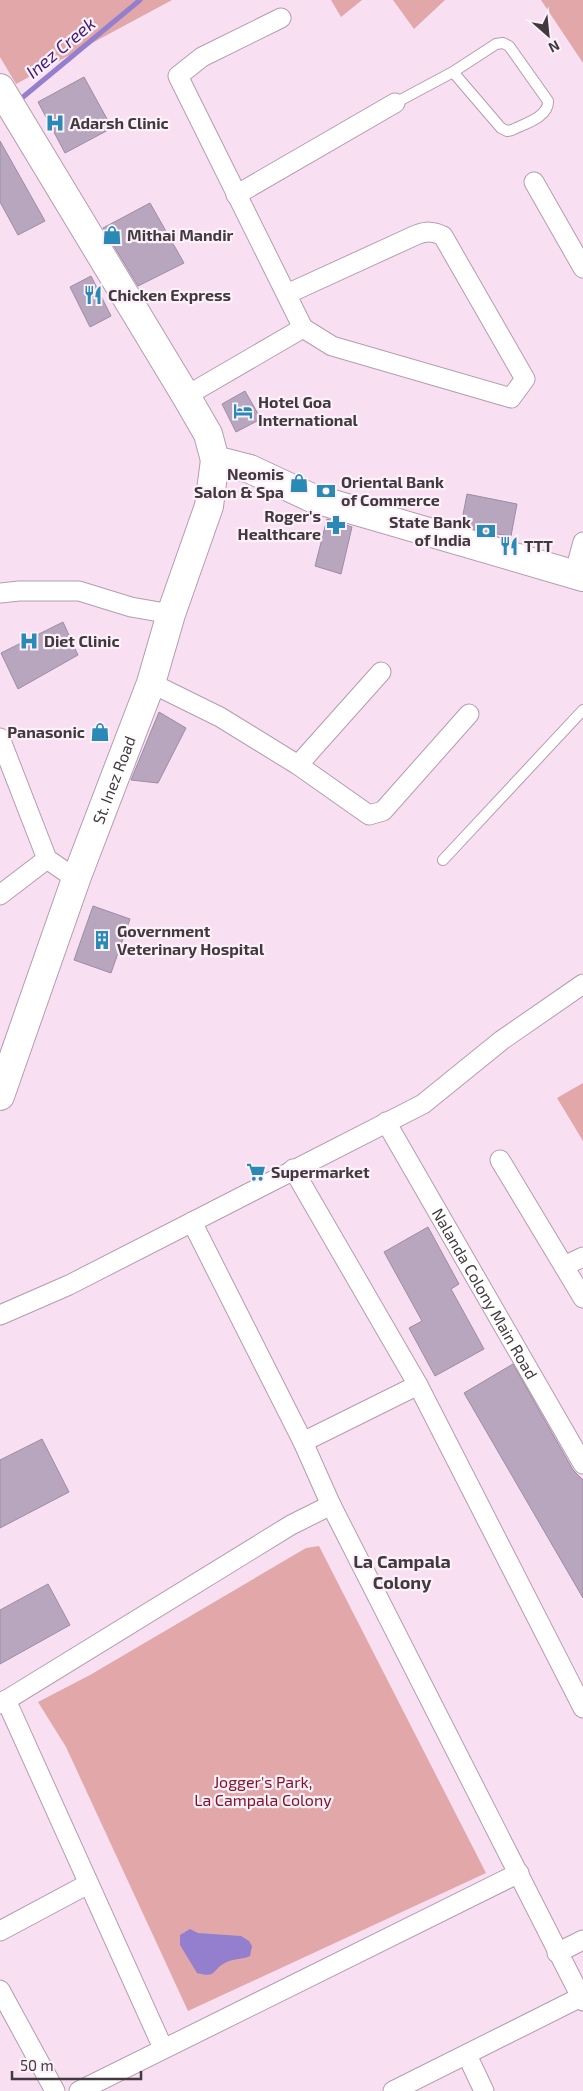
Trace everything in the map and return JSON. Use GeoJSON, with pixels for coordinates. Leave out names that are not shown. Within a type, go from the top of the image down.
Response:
{"type":"FeatureCollection","features":[{"type":"Feature","properties":{"kind":"main road"},"geometry":{"type":"LineString","coordinates":[[0,88],[186,396],[208,434],[216,460],[250,469],[312,498],[579,576]]}},
{"type":"Feature","properties":{"kind":"main road","name":"St. Inez Road"},"geometry":{"type":"LineString","coordinates":[[0,1096],[76,879],[151,683],[171,614],[209,506],[216,460]]}},
{"type":"Feature","properties":{"kind":"street"},"geometry":{"type":"LineString","coordinates":[[281,18],[202,58],[178,76],[303,328],[332,346],[510,398],[525,379],[443,236],[434,232],[428,231],[416,235],[287,294]]}},
{"type":"Feature","properties":{"kind":"street"},"geometry":{"type":"LineString","coordinates":[[236,194],[395,103]]}},
{"type":"Feature","properties":{"kind":"street"},"geometry":{"type":"LineString","coordinates":[[534,182],[583,268]]}},
{"type":"Feature","properties":{"kind":"street"},"geometry":{"type":"LineString","coordinates":[[186,396],[303,328]]}},
{"type":"Feature","properties":{"kind":"street"},"geometry":{"type":"LineString","coordinates":[[579,576],[583,542]]}},
{"type":"Feature","properties":{"kind":"street"},"geometry":{"type":"LineString","coordinates":[[0,593],[19,591],[79,591],[131,608],[171,614]]}},
{"type":"Feature","properties":{"kind":"street"},"geometry":{"type":"LineString","coordinates":[[298,765],[381,672]]}},
{"type":"Feature","properties":{"kind":"street"},"geometry":{"type":"LineString","coordinates":[[151,683],[220,717],[298,765],[369,816],[383,811],[469,714]]}},
{"type":"Feature","properties":{"kind":"street"},"geometry":{"type":"LineString","coordinates":[[0,738],[47,859],[76,879]]}},
{"type":"Feature","properties":{"kind":"street"},"geometry":{"type":"LineString","coordinates":[[0,895],[47,859]]}},
{"type":"Feature","properties":{"kind":"street"},"geometry":{"type":"LineString","coordinates":[[0,1315],[69,1285],[423,1104],[502,1040],[583,984]]}},
{"type":"Feature","properties":{"kind":"street","name":"Nalanda Colony Main Road"},"geometry":{"type":"LineString","coordinates":[[386,1122],[583,1464]]}},
{"type":"Feature","properties":{"kind":"street"},"geometry":{"type":"LineString","coordinates":[[500,1160],[583,1298]]}},
{"type":"Feature","properties":{"kind":"street"},"geometry":{"type":"LineString","coordinates":[[293,1169],[418,1385],[583,1708]]}},
{"type":"Feature","properties":{"kind":"street"},"geometry":{"type":"LineString","coordinates":[[192,1222],[303,1442],[331,1505],[582,1999],[392,2091]]}},
{"type":"Feature","properties":{"kind":"street"},"geometry":{"type":"LineString","coordinates":[[564,1266],[583,1257]]}},
{"type":"Feature","properties":{"kind":"street"},"geometry":{"type":"LineString","coordinates":[[303,1442],[418,1385]]}},
{"type":"Feature","properties":{"kind":"street"},"geometry":{"type":"LineString","coordinates":[[164,2048],[3,1702],[291,1525],[331,1505]]}},
{"type":"Feature","properties":{"kind":"street"},"geometry":{"type":"LineString","coordinates":[[79,2091],[519,1873]]}},
{"type":"Feature","properties":{"kind":"street"},"geometry":{"type":"LineString","coordinates":[[0,1931],[88,1884]]}},
{"type":"Feature","properties":{"kind":"street"},"geometry":{"type":"LineString","coordinates":[[557,1953],[583,1940]]}},
{"type":"Feature","properties":{"kind":"street"},"geometry":{"type":"LineString","coordinates":[[0,1990],[55,2091]]}},
{"type":"Feature","properties":{"kind":"street"},"geometry":{"type":"LineString","coordinates":[[467,2055],[484,2091]]}},
{"type":"Feature","properties":{"kind":"lane"},"geometry":{"type":"LineString","coordinates":[[395,103],[453,72],[496,44],[502,43],[509,46],[548,101],[548,107],[544,113],[507,131],[502,128],[453,72]]}},
{"type":"Feature","properties":{"kind":"lane"},"geometry":{"type":"LineString","coordinates":[[443,860],[583,710]]}},
{"type":"Feature","properties":{"kind":"green space"},"geometry":{"type":"Polygon","coordinates":[[[0,0],[172,0],[16,84],[0,57],[0,0]]]}},
{"type":"Feature","properties":{"kind":"green space"},"geometry":{"type":"Polygon","coordinates":[[[331,0],[362,0],[341,17],[331,0]]]}},
{"type":"Feature","properties":{"kind":"green space"},"geometry":{"type":"Polygon","coordinates":[[[393,0],[445,0],[414,29],[393,0]]]}},
{"type":"Feature","properties":{"kind":"green space"},"geometry":{"type":"Polygon","coordinates":[[[541,0],[583,0],[583,63],[541,0]]]}},
{"type":"Feature","properties":{"kind":"green space"},"geometry":{"type":"Polygon","coordinates":[[[583,1083],[583,1141],[557,1098],[583,1083]]]}},
{"type":"Feature","properties":{"kind":"green space","name":"Jogger's Park, La Campala Colony"},"geometry":{"type":"Polygon","coordinates":[[[319,1546],[486,1873],[188,2011],[66,1747],[38,1702],[90,1675],[306,1548],[319,1546]]]}},
{"type":"Feature","properties":{"kind":"shaded area"},"geometry":{"type":"Polygon","coordinates":[[[190,1929],[198,1933],[241,1936],[249,1941],[252,1946],[250,1956],[222,1964],[212,1974],[197,1973],[180,1945],[180,1935],[190,1929]]]}},
{"type":"Feature","properties":{"kind":"building"},"geometry":{"type":"Polygon","coordinates":[[[84,77],[112,128],[65,153],[38,102],[84,77]]]}},
{"type":"Feature","properties":{"kind":"building"},"geometry":{"type":"Polygon","coordinates":[[[0,141],[45,221],[18,235],[0,202],[0,141]]]}},
{"type":"Feature","properties":{"kind":"building"},"geometry":{"type":"Polygon","coordinates":[[[150,203],[184,263],[138,286],[103,228],[150,203]]]}},
{"type":"Feature","properties":{"kind":"building"},"geometry":{"type":"Polygon","coordinates":[[[91,276],[111,316],[90,327],[70,287],[91,276]]]}},
{"type":"Feature","properties":{"kind":"building"},"geometry":{"type":"Polygon","coordinates":[[[245,391],[261,419],[236,432],[222,404],[245,391]]]}},
{"type":"Feature","properties":{"kind":"building"},"geometry":{"type":"Polygon","coordinates":[[[467,494],[517,504],[511,536],[483,532],[461,525],[467,494]]]}},
{"type":"Feature","properties":{"kind":"building"},"geometry":{"type":"Polygon","coordinates":[[[327,519],[352,527],[341,574],[315,566],[327,519]]]}},
{"type":"Feature","properties":{"kind":"building"},"geometry":{"type":"Polygon","coordinates":[[[63,622],[78,655],[18,689],[1,653],[63,622]]]}},
{"type":"Feature","properties":{"kind":"building"},"geometry":{"type":"Polygon","coordinates":[[[159,712],[186,728],[158,783],[131,780],[159,712]]]}},
{"type":"Feature","properties":{"kind":"building","name":"Government Veterinary Hospital"},"geometry":{"type":"Polygon","coordinates":[[[93,906],[130,919],[111,973],[74,960],[93,906]]]}},
{"type":"Feature","properties":{"kind":"building"},"geometry":{"type":"Polygon","coordinates":[[[428,1227],[459,1284],[451,1289],[484,1349],[435,1376],[409,1328],[422,1321],[384,1252],[428,1227]]]}},
{"type":"Feature","properties":{"kind":"building"},"geometry":{"type":"Polygon","coordinates":[[[513,1364],[573,1470],[583,1480],[583,1598],[464,1393],[513,1364]]]}},
{"type":"Feature","properties":{"kind":"building"},"geometry":{"type":"Polygon","coordinates":[[[42,1439],[69,1492],[0,1528],[0,1460],[42,1439]]]}},
{"type":"Feature","properties":{"kind":"building"},"geometry":{"type":"Polygon","coordinates":[[[48,1584],[70,1625],[0,1664],[0,1610],[48,1584]]]}},
{"type":"Feature","properties":{"kind":"waterway","name":"Inez Creek"},"geometry":{"type":"LineString","coordinates":[[17,102],[140,0]]}},
{"type":"Feature","properties":{"kind":"place","name":"Adarsh Clinic"},"geometry":{"type":"Point","coordinates":[55,123]}},
{"type":"Feature","properties":{"kind":"place","name":"Mithai Mandir"},"geometry":{"type":"Point","coordinates":[112,235]}},
{"type":"Feature","properties":{"kind":"place","name":"Chicken Express"},"geometry":{"type":"Point","coordinates":[93,295]}},
{"type":"Feature","properties":{"kind":"place","name":"Hotel Goa International"},"geometry":{"type":"Point","coordinates":[243,411]}},
{"type":"Feature","properties":{"kind":"place","name":"Neomis Salon & Spa"},"geometry":{"type":"Point","coordinates":[299,483]}},
{"type":"Feature","properties":{"kind":"place","name":"Oriental Bank of Commerce"},"geometry":{"type":"Point","coordinates":[326,491]}},
{"type":"Feature","properties":{"kind":"place","name":"Roger's Healthcare"},"geometry":{"type":"Point","coordinates":[336,525]}},
{"type":"Feature","properties":{"kind":"place","name":"State Bank of India"},"geometry":{"type":"Point","coordinates":[486,531]}},
{"type":"Feature","properties":{"kind":"place","name":"TTT"},"geometry":{"type":"Point","coordinates":[509,546]}},
{"type":"Feature","properties":{"kind":"place","name":"Diet Clinic"},"geometry":{"type":"Point","coordinates":[29,641]}},
{"type":"Feature","properties":{"kind":"place","name":"Panasonic"},"geometry":{"type":"Point","coordinates":[100,732]}},
{"type":"Feature","properties":{"kind":"place","name":"Government Veterinary Hospital"},"geometry":{"type":"Point","coordinates":[102,940]}},
{"type":"Feature","properties":{"kind":"place","name":"Supermarket"},"geometry":{"type":"Point","coordinates":[256,1172]}},
{"type":"Feature","properties":{"kind":"district","name":"La Campala Colony"},"geometry":{"type":"Point","coordinates":[402,1572]}}]}
